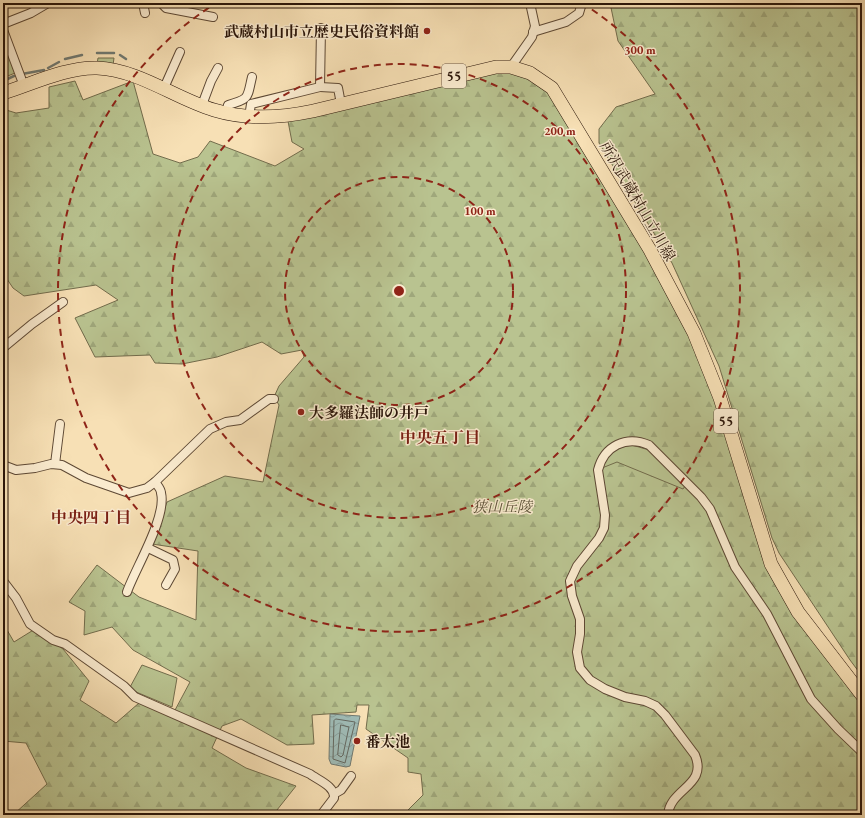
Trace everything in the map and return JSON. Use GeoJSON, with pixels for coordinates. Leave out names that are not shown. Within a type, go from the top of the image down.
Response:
{"type":"FeatureCollection","features":[{"type":"Feature","properties":{"kind":"main road","name":"所沢武蔵村山立川線"},"geometry":{"type":"LineString","coordinates":[[3,93],[59,75],[96,68],[128,74],[202,105],[226,113],[249,116],[287,116],[496,67],[511,67],[530,73],[552,88],[650,250],[694,333],[720,398],[770,564],[798,612],[862,695]]}},
{"type":"Feature","properties":{"kind":"street"},"geometry":{"type":"LineString","coordinates":[[3,24],[48,3]]}},
{"type":"Feature","properties":{"kind":"street"},"geometry":{"type":"LineString","coordinates":[[143,3],[145,13]]}},
{"type":"Feature","properties":{"kind":"street"},"geometry":{"type":"LineString","coordinates":[[161,3],[166,8],[213,17]]}},
{"type":"Feature","properties":{"kind":"street"},"geometry":{"type":"LineString","coordinates":[[511,67],[532,37],[535,26],[530,3]]}},
{"type":"Feature","properties":{"kind":"street"},"geometry":{"type":"LineString","coordinates":[[533,32],[566,22],[579,13],[582,3]]}},
{"type":"Feature","properties":{"kind":"street"},"geometry":{"type":"LineString","coordinates":[[320,87],[321,28]]}},
{"type":"Feature","properties":{"kind":"street"},"geometry":{"type":"LineString","coordinates":[[3,30],[24,86]]}},
{"type":"Feature","properties":{"kind":"street"},"geometry":{"type":"LineString","coordinates":[[164,88],[180,52]]}},
{"type":"Feature","properties":{"kind":"street"},"geometry":{"type":"LineString","coordinates":[[202,105],[210,81],[218,68]]}},
{"type":"Feature","properties":{"kind":"street"},"geometry":{"type":"LineString","coordinates":[[226,113],[228,105],[244,101],[247,97],[252,77]]}},
{"type":"Feature","properties":{"kind":"street"},"geometry":{"type":"LineString","coordinates":[[249,116],[252,104],[320,87],[338,88],[341,104]]}},
{"type":"Feature","properties":{"kind":"street"},"geometry":{"type":"LineString","coordinates":[[3,348],[63,302]]}},
{"type":"Feature","properties":{"kind":"street"},"geometry":{"type":"LineString","coordinates":[[3,465],[16,470],[55,464],[62,465],[86,478],[129,493],[146,488],[155,482],[210,429],[226,422],[240,420],[269,399],[274,399]]}},
{"type":"Feature","properties":{"kind":"street"},"geometry":{"type":"LineString","coordinates":[[55,464],[60,424]]}},
{"type":"Feature","properties":{"kind":"street"},"geometry":{"type":"LineString","coordinates":[[668,815],[674,800],[697,775],[698,762],[695,755],[661,710],[651,703],[616,694],[595,683],[583,672],[577,660],[581,626],[570,586],[571,575],[604,528],[605,515],[598,470],[600,462],[610,449],[622,442],[638,442],[649,445],[701,497],[715,518],[740,576],[767,614],[811,699],[833,725],[862,752]]}},
{"type":"Feature","properties":{"kind":"street"},"geometry":{"type":"LineString","coordinates":[[127,592],[132,576],[148,548],[162,504],[161,491],[155,482]]}},
{"type":"Feature","properties":{"kind":"street"},"geometry":{"type":"LineString","coordinates":[[148,548],[173,560],[175,569],[166,585]]}},
{"type":"Feature","properties":{"kind":"street"},"geometry":{"type":"LineString","coordinates":[[3,581],[16,598],[30,624],[53,640],[72,649],[124,686],[135,697],[310,774],[326,785],[334,794]]}},
{"type":"Feature","properties":{"kind":"street"},"geometry":{"type":"LineString","coordinates":[[334,794],[341,790],[351,776]]}},
{"type":"Feature","properties":{"kind":"street"},"geometry":{"type":"LineString","coordinates":[[321,815],[333,800],[334,794]]}},
{"type":"Feature","properties":{"kind":"green space"},"geometry":{"type":"Polygon","coordinates":[[[610,3],[862,3],[862,676],[779,553],[772,538],[719,366],[672,263],[599,143],[599,129],[616,107],[655,94],[618,41],[610,3]]]}},
{"type":"Feature","properties":{"kind":"green space"},"geometry":{"type":"Polygon","coordinates":[[[3,40],[15,73],[3,78],[3,40]]]}},
{"type":"Feature","properties":{"kind":"green space"},"geometry":{"type":"Polygon","coordinates":[[[98,58],[114,58],[113,65],[97,64],[98,58]]]}},
{"type":"Feature","properties":{"kind":"green space","name":"狭山丘陵"},"geometry":{"type":"Polygon","coordinates":[[[496,67],[541,79],[694,333],[771,564],[862,695],[862,815],[403,815],[423,795],[421,774],[408,772],[408,758],[366,729],[369,705],[357,705],[356,712],[312,715],[314,744],[287,745],[241,719],[222,726],[212,748],[246,768],[296,786],[273,815],[13,815],[47,784],[26,743],[3,741],[3,623],[14,642],[35,629],[63,649],[89,681],[80,700],[116,723],[139,703],[174,712],[190,682],[133,650],[112,627],[84,635],[85,611],[69,602],[97,565],[139,597],[196,620],[198,551],[152,544],[167,502],[225,476],[263,482],[279,405],[274,397],[279,386],[304,357],[302,350],[281,354],[262,342],[217,357],[182,364],[155,363],[150,355],[95,357],[75,318],[118,300],[96,285],[24,296],[13,288],[3,273],[3,109],[16,113],[49,108],[49,87],[75,81],[83,100],[133,81],[153,154],[180,163],[198,157],[210,141],[275,166],[304,149],[292,142],[287,116],[496,67]]]}},
{"type":"Feature","properties":{"kind":"green space"},"geometry":{"type":"Polygon","coordinates":[[[632,445],[649,450],[685,486],[683,489],[617,462],[602,468],[607,458],[617,449],[632,445]]]}},
{"type":"Feature","properties":{"kind":"green space"},"geometry":{"type":"Polygon","coordinates":[[[142,665],[177,678],[172,707],[129,689],[142,665]]]}},
{"type":"Feature","properties":{"kind":"water","name":"番太池"},"geometry":{"type":"Polygon","coordinates":[[[330,714],[360,716],[350,766],[346,767],[331,764],[329,759],[330,714]]]}},
{"type":"Feature","properties":{"kind":"waterway"},"geometry":{"type":"LineString","coordinates":[[97,53],[114,53]]}},
{"type":"Feature","properties":{"kind":"waterway"},"geometry":{"type":"LineString","coordinates":[[65,59],[82,55]]}},
{"type":"Feature","properties":{"kind":"waterway"},"geometry":{"type":"LineString","coordinates":[[120,55],[126,59]]}},
{"type":"Feature","properties":{"kind":"waterway"},"geometry":{"type":"LineString","coordinates":[[48,68],[59,62]]}},
{"type":"Feature","properties":{"kind":"waterway"},"geometry":{"type":"LineString","coordinates":[[22,74],[44,70]]}},
{"type":"Feature","properties":{"kind":"waterway"},"geometry":{"type":"LineString","coordinates":[[3,81],[14,76]]}},
{"type":"Feature","properties":{"kind":"place","name":"武蔵村山市立歴史民俗資料館"},"geometry":{"type":"Point","coordinates":[427,31]}},
{"type":"Feature","properties":{"kind":"place","name":"大多羅法師の井戸"},"geometry":{"type":"Point","coordinates":[301,412]}},
{"type":"Feature","properties":{"kind":"place","name":"番太池"},"geometry":{"type":"Point","coordinates":[357,741]}},
{"type":"Feature","properties":{"kind":"district","name":"中央五丁目"},"geometry":{"type":"Point","coordinates":[440,437]}},
{"type":"Feature","properties":{"kind":"district","name":"中央四丁目"},"geometry":{"type":"Point","coordinates":[91,517]}}]}
